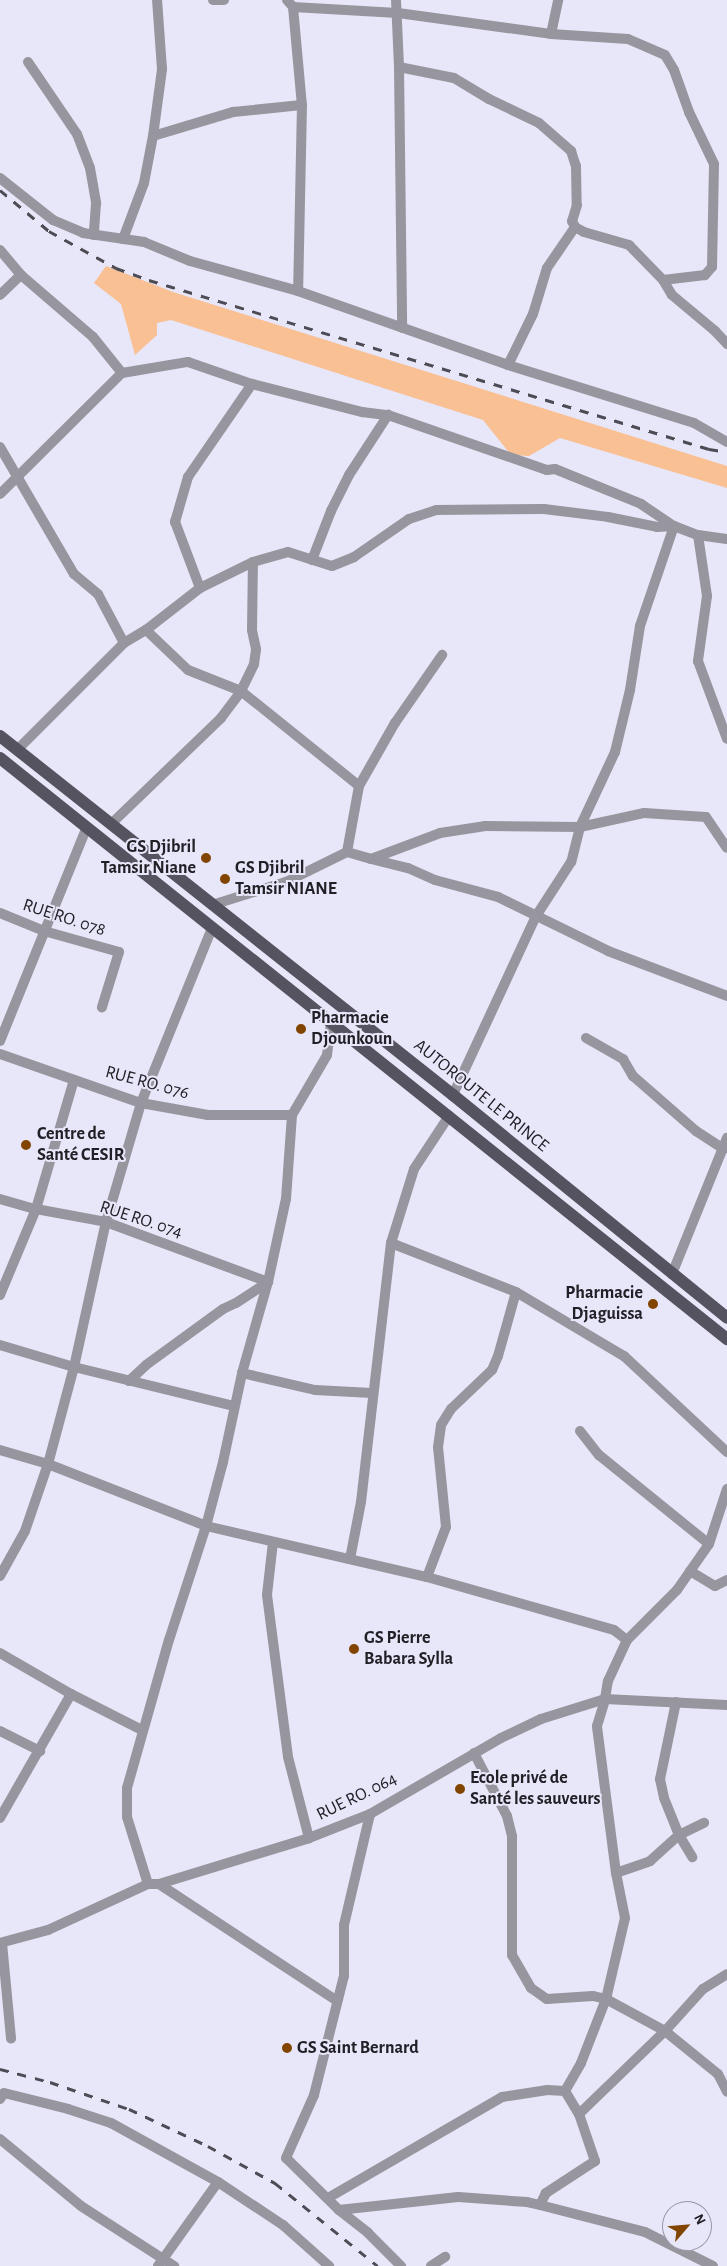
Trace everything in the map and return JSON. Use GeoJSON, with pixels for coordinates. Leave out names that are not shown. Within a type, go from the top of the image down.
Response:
{"type":"FeatureCollection","features":[{"type":"Feature","properties":{"kind":"main road","name":"AUTOROUTE LE PRINCE"},"geometry":{"type":"LineString","coordinates":[[0,736],[453,1095],[727,1318]]}},
{"type":"Feature","properties":{"kind":"main road","name":"AUTOROUTE LE PRINCE"},"geometry":{"type":"LineString","coordinates":[[0,758],[212,928],[331,1020],[727,1339]]}},
{"type":"Feature","properties":{"kind":"street"},"geometry":{"type":"LineString","coordinates":[[123,239],[144,183],[153,136],[162,69],[158,0]]}},
{"type":"Feature","properties":{"kind":"street"},"geometry":{"type":"LineString","coordinates":[[213,0],[224,0]]}},
{"type":"Feature","properties":{"kind":"street"},"geometry":{"type":"LineString","coordinates":[[396,0],[399,67],[402,328]]}},
{"type":"Feature","properties":{"kind":"street"},"geometry":{"type":"LineString","coordinates":[[551,34],[558,0]]}},
{"type":"Feature","properties":{"kind":"street"},"geometry":{"type":"LineString","coordinates":[[298,291],[302,105],[290,4],[398,13],[551,34],[628,39],[664,55],[674,70],[688,112],[714,164],[712,267],[705,275],[663,280]]}},
{"type":"Feature","properties":{"kind":"street"},"geometry":{"type":"LineString","coordinates":[[28,62],[77,134],[90,168],[96,203],[94,235]]}},
{"type":"Feature","properties":{"kind":"street"},"geometry":{"type":"LineString","coordinates":[[399,67],[454,78],[489,99],[539,123],[571,152],[576,166],[577,205],[572,220],[575,227],[584,232],[629,245],[663,280],[672,295],[715,331],[727,344]]}},
{"type":"Feature","properties":{"kind":"street"},"geometry":{"type":"LineString","coordinates":[[153,136],[233,112],[302,105]]}},
{"type":"Feature","properties":{"kind":"street"},"geometry":{"type":"LineString","coordinates":[[0,178],[53,220],[82,233],[144,242],[190,261],[298,291],[508,365],[694,423],[727,442]]}},
{"type":"Feature","properties":{"kind":"street"},"geometry":{"type":"LineString","coordinates":[[508,365],[533,314],[547,268],[575,227]]}},
{"type":"Feature","properties":{"kind":"street"},"geometry":{"type":"LineString","coordinates":[[0,250],[20,275],[93,337],[122,373]]}},
{"type":"Feature","properties":{"kind":"street"},"geometry":{"type":"LineString","coordinates":[[0,295],[20,275]]}},
{"type":"Feature","properties":{"kind":"street"},"geometry":{"type":"LineString","coordinates":[[0,494],[122,373],[188,362],[252,384],[362,412],[388,415],[546,470],[555,470],[641,504],[674,526],[698,535],[727,539]]}},
{"type":"Feature","properties":{"kind":"street"},"geometry":{"type":"LineString","coordinates":[[200,588],[175,522],[188,477],[252,384]]}},
{"type":"Feature","properties":{"kind":"street"},"geometry":{"type":"LineString","coordinates":[[312,560],[331,512],[349,476],[388,415]]}},
{"type":"Feature","properties":{"kind":"street"},"geometry":{"type":"LineString","coordinates":[[0,447],[74,574],[98,594],[124,643]]}},
{"type":"Feature","properties":{"kind":"street"},"geometry":{"type":"LineString","coordinates":[[17,750],[124,643],[146,630],[200,588],[252,562],[288,552],[332,566],[354,557],[410,519],[436,510],[544,509],[608,517],[657,527],[674,526]]}},
{"type":"Feature","properties":{"kind":"street"},"geometry":{"type":"LineString","coordinates":[[453,1095],[536,916],[571,862],[580,827],[615,752],[630,690],[640,626],[674,526]]}},
{"type":"Feature","properties":{"kind":"street"},"geometry":{"type":"LineString","coordinates":[[698,535],[707,596],[698,661],[727,739]]}},
{"type":"Feature","properties":{"kind":"street"},"geometry":{"type":"LineString","coordinates":[[111,824],[222,718],[241,691],[254,664],[256,649],[252,630],[252,562]]}},
{"type":"Feature","properties":{"kind":"street"},"geometry":{"type":"LineString","coordinates":[[146,630],[188,670],[241,691],[360,786]]}},
{"type":"Feature","properties":{"kind":"street"},"geometry":{"type":"LineString","coordinates":[[347,852],[360,786],[395,723],[442,655]]}},
{"type":"Feature","properties":{"kind":"street"},"geometry":{"type":"LineString","coordinates":[[371,860],[440,833],[485,826],[580,827],[644,813],[706,817],[727,848]]}},
{"type":"Feature","properties":{"kind":"street"},"geometry":{"type":"LineString","coordinates":[[0,1041],[87,827]]}},
{"type":"Feature","properties":{"kind":"street"},"geometry":{"type":"LineString","coordinates":[[212,905],[286,882],[347,852],[371,860],[408,868],[436,880],[498,898],[608,952],[727,996]]}},
{"type":"Feature","properties":{"kind":"street","name":"RUE RO. 078"},"geometry":{"type":"LineString","coordinates":[[0,913],[44,931],[119,952],[102,1007]]}},
{"type":"Feature","properties":{"kind":"street"},"geometry":{"type":"LineString","coordinates":[[0,1576],[25,1531],[48,1464],[74,1367],[106,1222],[141,1103],[212,928]]}},
{"type":"Feature","properties":{"kind":"street"},"geometry":{"type":"LineString","coordinates":[[148,1884],[128,1817],[127,1788],[142,1730],[206,1526],[223,1462],[242,1373],[268,1282],[286,1199],[292,1116],[327,1055],[331,1020]]}},
{"type":"Feature","properties":{"kind":"street"},"geometry":{"type":"LineString","coordinates":[[586,1038],[623,1059],[632,1076],[696,1131],[724,1149]]}},
{"type":"Feature","properties":{"kind":"street","name":"RUE RO. 076"},"geometry":{"type":"LineString","coordinates":[[0,1054],[141,1103],[208,1115],[292,1116]]}},
{"type":"Feature","properties":{"kind":"street"},"geometry":{"type":"LineString","coordinates":[[0,1295],[36,1209],[74,1080]]}},
{"type":"Feature","properties":{"kind":"street"},"geometry":{"type":"LineString","coordinates":[[350,1560],[361,1502],[372,1393],[392,1243],[414,1169],[449,1116]]}},
{"type":"Feature","properties":{"kind":"street"},"geometry":{"type":"LineString","coordinates":[[672,1274],[727,1138]]}},
{"type":"Feature","properties":{"kind":"street","name":"RUE RO. 074"},"geometry":{"type":"LineString","coordinates":[[0,1199],[36,1209],[106,1222],[268,1282]]}},
{"type":"Feature","properties":{"kind":"street"},"geometry":{"type":"LineString","coordinates":[[392,1243],[516,1292],[624,1356],[727,1452]]}},
{"type":"Feature","properties":{"kind":"street"},"geometry":{"type":"LineString","coordinates":[[129,1381],[146,1365],[223,1309],[236,1303],[268,1282]]}},
{"type":"Feature","properties":{"kind":"street"},"geometry":{"type":"LineString","coordinates":[[427,1577],[446,1527],[438,1447],[441,1425],[451,1409],[492,1370],[516,1292]]}},
{"type":"Feature","properties":{"kind":"street"},"geometry":{"type":"LineString","coordinates":[[0,1345],[74,1367],[234,1406]]}},
{"type":"Feature","properties":{"kind":"street"},"geometry":{"type":"LineString","coordinates":[[242,1373],[315,1390],[372,1393]]}},
{"type":"Feature","properties":{"kind":"street"},"geometry":{"type":"LineString","coordinates":[[580,1432],[599,1455],[709,1544]]}},
{"type":"Feature","properties":{"kind":"street"},"geometry":{"type":"LineString","coordinates":[[0,1450],[48,1464],[206,1526],[427,1577],[614,1630],[627,1640]]}},
{"type":"Feature","properties":{"kind":"street"},"geometry":{"type":"LineString","coordinates":[[565,2091],[581,2063],[606,1999],[625,1918],[616,1873],[597,1726],[606,1699],[608,1681],[627,1640],[677,1590],[709,1544],[727,1489]]}},
{"type":"Feature","properties":{"kind":"street"},"geometry":{"type":"LineString","coordinates":[[273,1542],[267,1595],[288,1757],[309,1838]]}},
{"type":"Feature","properties":{"kind":"street"},"geometry":{"type":"LineString","coordinates":[[690,1571],[715,1586],[727,1580]]}},
{"type":"Feature","properties":{"kind":"street"},"geometry":{"type":"LineString","coordinates":[[0,1653],[72,1694],[142,1730]]}},
{"type":"Feature","properties":{"kind":"street"},"geometry":{"type":"LineString","coordinates":[[0,1818],[72,1694]]}},
{"type":"Feature","properties":{"kind":"street","name":"RUE RO. 064"},"geometry":{"type":"LineString","coordinates":[[1,1943],[48,1930],[148,1884],[159,1884],[309,1838],[370,1814],[474,1753],[542,1719],[606,1699],[727,1705]]}},
{"type":"Feature","properties":{"kind":"street"},"geometry":{"type":"LineString","coordinates":[[676,1702],[660,1779],[664,1798],[692,1858]]}},
{"type":"Feature","properties":{"kind":"street"},"geometry":{"type":"LineString","coordinates":[[0,1731],[40,1751]]}},
{"type":"Feature","properties":{"kind":"street"},"geometry":{"type":"LineString","coordinates":[[474,1753],[507,1816],[512,1836],[512,1955],[531,1988],[547,1999],[593,1996],[606,1999],[665,2031],[718,2074],[727,2092]]}},
{"type":"Feature","properties":{"kind":"street"},"geometry":{"type":"LineString","coordinates":[[370,1814],[344,1925],[344,1976],[314,2095],[286,2158],[339,2210],[368,2233],[401,2266]]}},
{"type":"Feature","properties":{"kind":"street"},"geometry":{"type":"LineString","coordinates":[[616,1873],[650,1862],[680,1835],[704,1823]]}},
{"type":"Feature","properties":{"kind":"street"},"geometry":{"type":"LineString","coordinates":[[159,1884],[337,2001]]}},
{"type":"Feature","properties":{"kind":"street"},"geometry":{"type":"LineString","coordinates":[[1,1943],[11,2039]]}},
{"type":"Feature","properties":{"kind":"street"},"geometry":{"type":"LineString","coordinates":[[579,2114],[665,2031],[703,1990],[727,1974]]}},
{"type":"Feature","properties":{"kind":"street"},"geometry":{"type":"LineString","coordinates":[[328,2198],[502,2097],[547,2090],[565,2091]]}},
{"type":"Feature","properties":{"kind":"street"},"geometry":{"type":"LineString","coordinates":[[540,2205],[546,2193],[594,2161],[579,2114],[565,2091]]}},
{"type":"Feature","properties":{"kind":"street"},"geometry":{"type":"LineString","coordinates":[[0,2099],[4,2094],[68,2108],[111,2123],[218,2182],[283,2225],[329,2266]]}},
{"type":"Feature","properties":{"kind":"street"},"geometry":{"type":"LineString","coordinates":[[0,2139],[81,2206],[161,2262],[174,2266]]}},
{"type":"Feature","properties":{"kind":"street"},"geometry":{"type":"LineString","coordinates":[[161,2262],[218,2182]]}},
{"type":"Feature","properties":{"kind":"street"},"geometry":{"type":"LineString","coordinates":[[339,2210],[458,2198],[527,2202],[645,2232],[713,2266]]}},
{"type":"Feature","properties":{"kind":"street"},"geometry":{"type":"LineString","coordinates":[[431,2266],[445,2257]]}},
{"type":"Feature","properties":{"kind":"shaded area"},"geometry":{"type":"Polygon","coordinates":[[[106,266],[173,292],[727,466],[727,488],[560,438],[529,456],[511,455],[483,420],[171,320],[157,323],[157,335],[135,355],[121,304],[94,283],[106,266]]]}},
{"type":"Feature","properties":{"kind":"railway"},"geometry":{"type":"LineString","coordinates":[[0,190],[49,231],[116,268],[149,280],[709,449],[727,452]]}},
{"type":"Feature","properties":{"kind":"railway"},"geometry":{"type":"LineString","coordinates":[[0,2069],[50,2082],[129,2109],[208,2146],[275,2183],[378,2266]]}},
{"type":"Feature","properties":{"kind":"place","name":"GS Djibril Tamsir Niane"},"geometry":{"type":"Point","coordinates":[206,858]}},
{"type":"Feature","properties":{"kind":"place","name":"GS Djibril Tamsir NIANE"},"geometry":{"type":"Point","coordinates":[225,879]}},
{"type":"Feature","properties":{"kind":"place","name":"Pharmacie Djounkoun"},"geometry":{"type":"Point","coordinates":[301,1029]}},
{"type":"Feature","properties":{"kind":"place","name":"Centre de Santé CESIR"},"geometry":{"type":"Point","coordinates":[26,1145]}},
{"type":"Feature","properties":{"kind":"place","name":"Pharmacie Djaguissa"},"geometry":{"type":"Point","coordinates":[653,1304]}},
{"type":"Feature","properties":{"kind":"place","name":"GS Pierre Babara Sylla"},"geometry":{"type":"Point","coordinates":[354,1649]}},
{"type":"Feature","properties":{"kind":"place","name":"Ecole privé de Santé les sauveurs"},"geometry":{"type":"Point","coordinates":[460,1789]}},
{"type":"Feature","properties":{"kind":"place","name":"GS Saint Bernard"},"geometry":{"type":"Point","coordinates":[287,2048]}}]}
